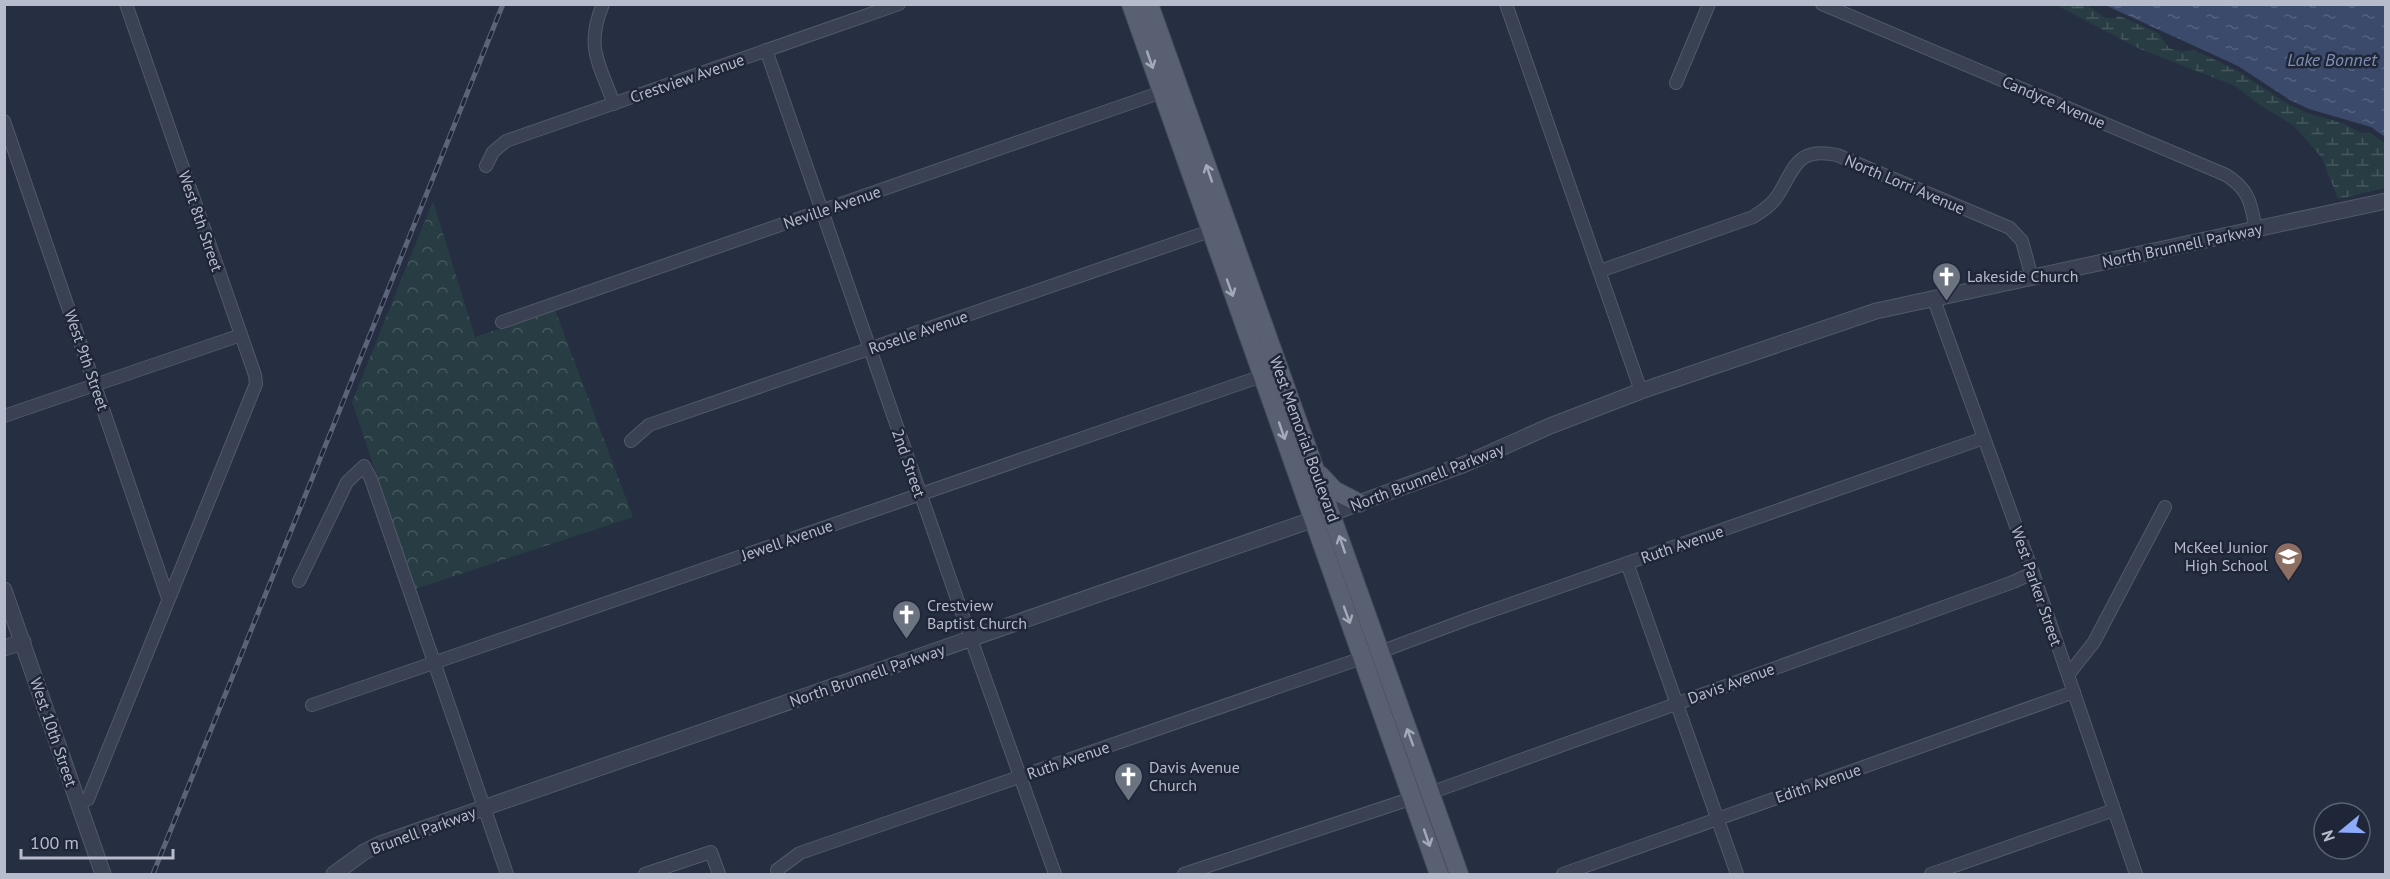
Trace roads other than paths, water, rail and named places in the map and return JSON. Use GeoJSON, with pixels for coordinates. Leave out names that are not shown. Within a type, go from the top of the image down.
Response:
{"type":"FeatureCollection","features":[{"type":"Feature","properties":{"kind":"main road","name":"West Memorial Boulevard"},"geometry":{"type":"LineString","coordinates":[[1131,4],[1313,519],[1371,655],[1421,795],[1438,871]]}},
{"type":"Feature","properties":{"kind":"main road","name":"West Memorial Boulevard"},"geometry":{"type":"LineString","coordinates":[[1149,4],[1332,513],[1403,769],[1441,824],[1459,874]]}},
{"type":"Feature","properties":{"kind":"main road"},"geometry":{"type":"LineString","coordinates":[[1197,193],[1228,227]]}},
{"type":"Feature","properties":{"kind":"main road"},"geometry":{"type":"LineString","coordinates":[[1210,231],[1229,249],[1242,267]]}},
{"type":"Feature","properties":{"kind":"main road"},"geometry":{"type":"LineString","coordinates":[[1317,471],[1334,490],[1359,503]]}},
{"type":"Feature","properties":{"kind":"street","name":"West 8th Street"},"geometry":{"type":"LineString","coordinates":[[79,804],[88,798],[256,384],[255,375],[126,4]]}},
{"type":"Feature","properties":{"kind":"street"},"geometry":{"type":"LineString","coordinates":[[603,4],[595,25],[594,49],[614,104]]}},
{"type":"Feature","properties":{"kind":"street","name":"Crestview Avenue"},"geometry":{"type":"LineString","coordinates":[[486,166],[493,152],[506,141],[899,4]]}},
{"type":"Feature","properties":{"kind":"street"},"geometry":{"type":"LineString","coordinates":[[1506,4],[1641,391]]}},
{"type":"Feature","properties":{"kind":"street"},"geometry":{"type":"LineString","coordinates":[[1676,83],[1709,4]]}},
{"type":"Feature","properties":{"kind":"street","name":"Candyce Avenue"},"geometry":{"type":"LineString","coordinates":[[1822,4],[2226,175],[2238,183],[2247,195],[2256,230]]}},
{"type":"Feature","properties":{"kind":"street","name":"2nd Street"},"geometry":{"type":"LineString","coordinates":[[766,50],[1019,777],[1055,874]]}},
{"type":"Feature","properties":{"kind":"street","name":"Neville Avenue"},"geometry":{"type":"LineString","coordinates":[[502,322],[1162,93]]}},
{"type":"Feature","properties":{"kind":"street","name":"West 9th Street"},"geometry":{"type":"LineString","coordinates":[[4,121],[168,598]]}},
{"type":"Feature","properties":{"kind":"street","name":"North Lorri Avenue"},"geometry":{"type":"LineString","coordinates":[[1600,272],[1753,217],[1777,197],[1790,170],[1799,161],[1812,154],[1826,153],[1837,155],[2010,228],[2022,241],[2032,278]]}},
{"type":"Feature","properties":{"kind":"street","name":"North Brunnell Parkway"},"geometry":{"type":"LineString","coordinates":[[484,808],[1332,513],[1466,464],[1550,426],[1641,391],[1876,311],[2385,201]]}},
{"type":"Feature","properties":{"kind":"street","name":"Roselle Avenue"},"geometry":{"type":"LineString","coordinates":[[631,441],[649,425],[1210,231]]}},
{"type":"Feature","properties":{"kind":"street","name":"West Parker Street"},"geometry":{"type":"LineString","coordinates":[[1934,300],[2033,573],[2136,874]]}},
{"type":"Feature","properties":{"kind":"street"},"geometry":{"type":"LineString","coordinates":[[4,416],[241,335]]}},
{"type":"Feature","properties":{"kind":"street","name":"Jewell Avenue"},"geometry":{"type":"LineString","coordinates":[[312,705],[1262,376]]}},
{"type":"Feature","properties":{"kind":"street","name":"Ruth Avenue"},"geometry":{"type":"LineString","coordinates":[[777,870],[800,853],[1371,655],[1984,438]]}},
{"type":"Feature","properties":{"kind":"street"},"geometry":{"type":"LineString","coordinates":[[300,581],[346,482],[364,466],[371,479],[507,874]]}},
{"type":"Feature","properties":{"kind":"street"},"geometry":{"type":"LineString","coordinates":[[2068,675],[2094,642],[2165,507]]}},
{"type":"Feature","properties":{"kind":"street"},"geometry":{"type":"LineString","coordinates":[[1627,563],[1737,874]]}},
{"type":"Feature","properties":{"kind":"street","name":"Davis Avenue"},"geometry":{"type":"LineString","coordinates":[[1184,874],[1421,795],[2033,573]]}},
{"type":"Feature","properties":{"kind":"street","name":"West 10th Street"},"geometry":{"type":"LineString","coordinates":[[4,590],[103,874]]}},
{"type":"Feature","properties":{"kind":"street"},"geometry":{"type":"LineString","coordinates":[[4,648],[23,642]]}},
{"type":"Feature","properties":{"kind":"street","name":"Edith Avenue"},"geometry":{"type":"LineString","coordinates":[[1563,874],[2074,692]]}},
{"type":"Feature","properties":{"kind":"street","name":"Brunell Parkway"},"geometry":{"type":"LineString","coordinates":[[334,874],[364,852],[380,844],[484,808]]}},
{"type":"Feature","properties":{"kind":"street"},"geometry":{"type":"LineString","coordinates":[[1931,874],[2114,810]]}},
{"type":"Feature","properties":{"kind":"street"},"geometry":{"type":"LineString","coordinates":[[645,874],[711,852],[719,874]]}},
{"type":"Feature","properties":{"kind":"water","name":"Lake Bonnet"},"geometry":{"type":"Polygon","coordinates":[[[2105,5],[2385,5],[2385,137],[2371,127],[2309,109],[2290,100],[2238,66],[2105,5]]]}},
{"type":"Feature","properties":{"kind":"railway"},"geometry":{"type":"LineString","coordinates":[[153,874],[503,4]]}},
{"type":"Feature","properties":{"kind":"place","name":"Lakeside Church"},"geometry":{"type":"Point","coordinates":[1946,302]}},
{"type":"Feature","properties":{"kind":"place","name":"McKeel Junior High School"},"geometry":{"type":"Point","coordinates":[2289,582]}},
{"type":"Feature","properties":{"kind":"place","name":"Crestview Baptist Church"},"geometry":{"type":"Point","coordinates":[906,640]}},
{"type":"Feature","properties":{"kind":"place","name":"Davis Avenue Church"},"geometry":{"type":"Point","coordinates":[1128,802]}}]}
